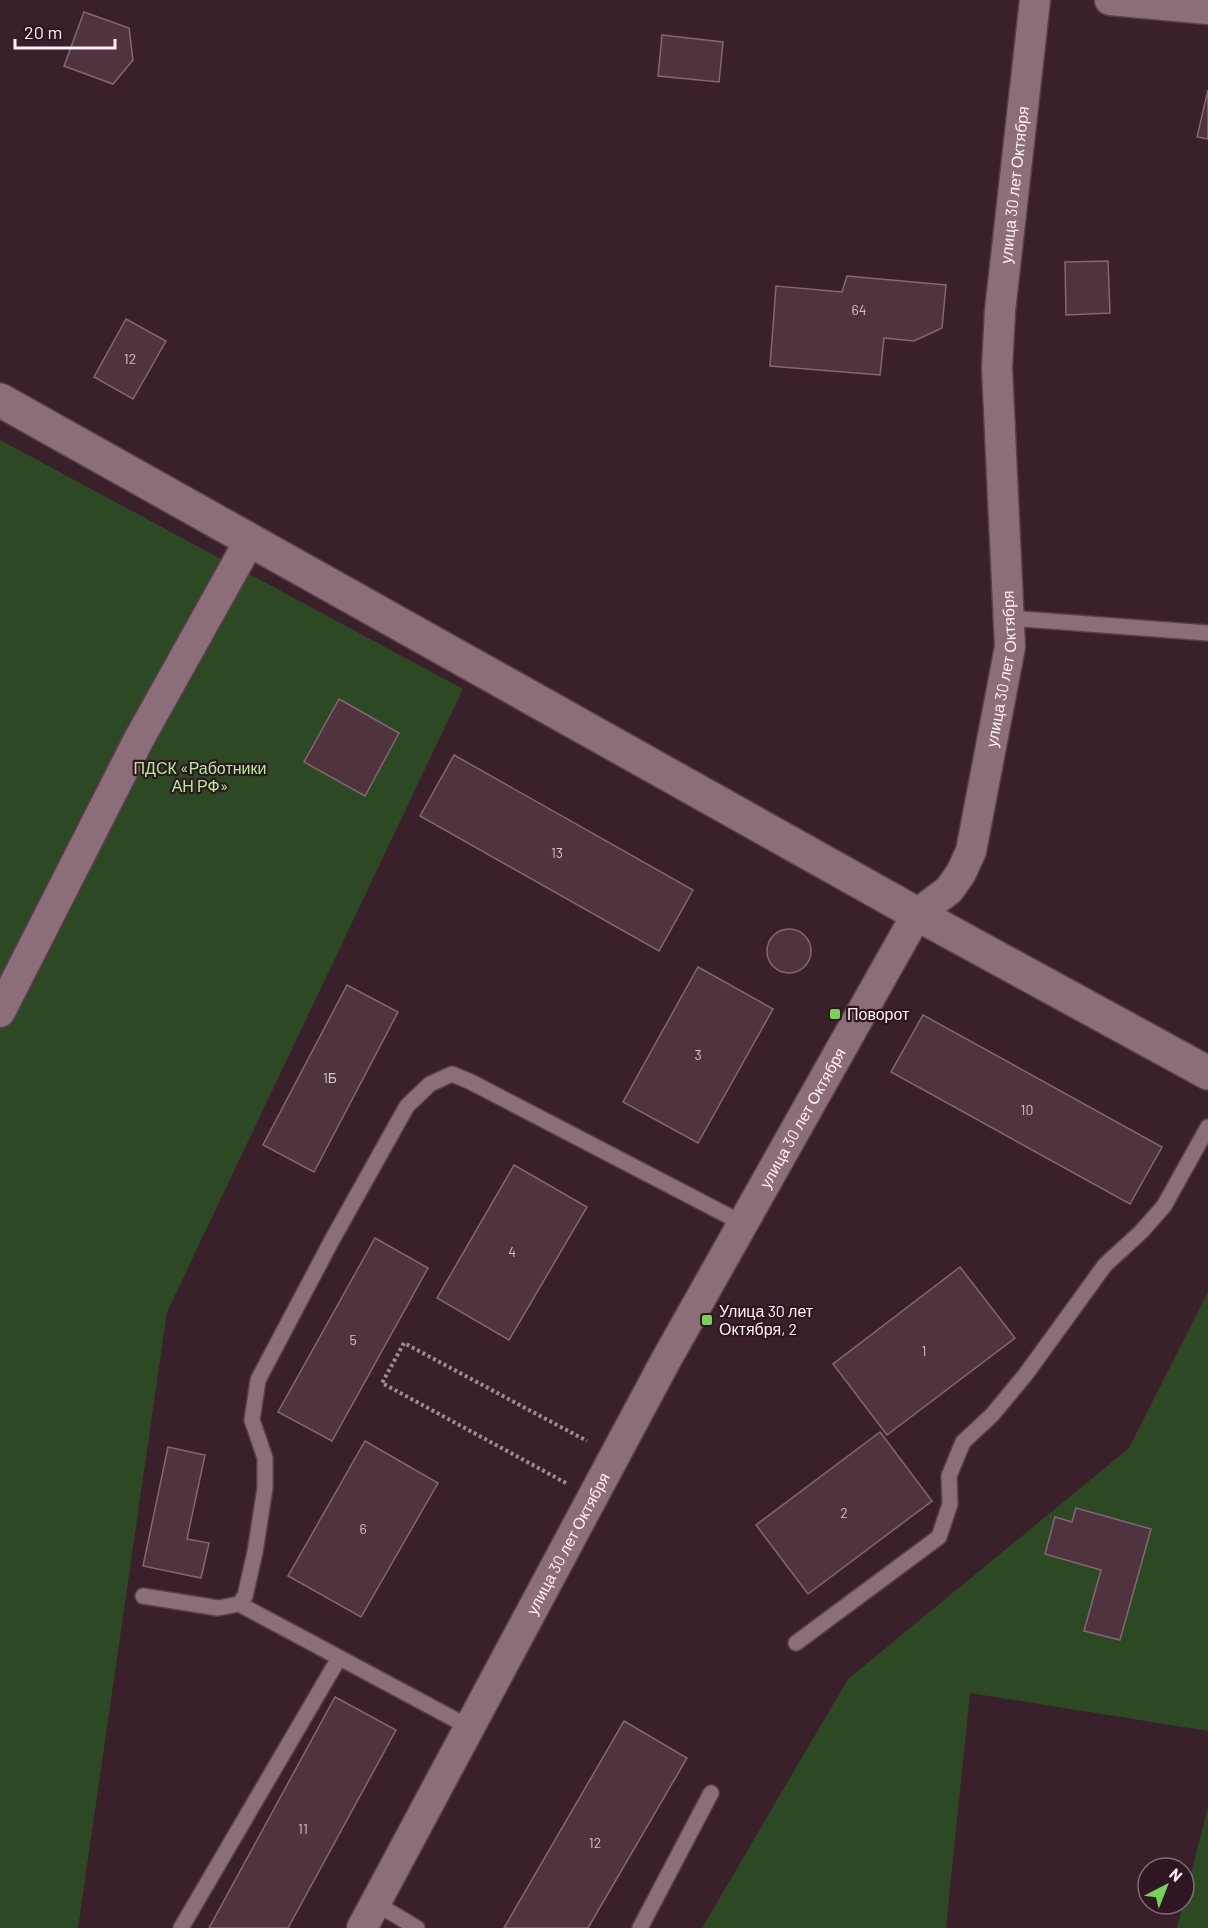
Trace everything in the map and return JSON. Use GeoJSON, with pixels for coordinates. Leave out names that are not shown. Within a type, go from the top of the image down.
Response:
{"type":"FeatureCollection","features":[{"type":"Feature","properties":{"kind":"street","name":"улица 30 лет Октября"},"geometry":{"type":"LineString","coordinates":[[369,1915],[614,1456],[742,1223],[917,914],[949,890],[961,873],[971,851],[1010,647],[997,368],[1000,311],[1035,0]]}},
{"type":"Feature","properties":{"kind":"street"},"geometry":{"type":"LineString","coordinates":[[1110,0],[1208,9]]}},
{"type":"Feature","properties":{"kind":"street"},"geometry":{"type":"LineString","coordinates":[[0,400],[917,914],[1208,1073]]}},
{"type":"Feature","properties":{"kind":"street"},"geometry":{"type":"LineString","coordinates":[[0,1012],[139,739],[250,540]]}},
{"type":"Feature","properties":{"kind":"lane"},"geometry":{"type":"LineString","coordinates":[[1010,618],[1208,633]]}},
{"type":"Feature","properties":{"kind":"lane"},"geometry":{"type":"LineString","coordinates":[[239,1604],[245,1596],[255,1552],[265,1488],[264,1458],[252,1420],[258,1380],[332,1240],[407,1106],[430,1084],[452,1074],[471,1082],[742,1223]]}},
{"type":"Feature","properties":{"kind":"lane"},"geometry":{"type":"LineString","coordinates":[[796,1643],[939,1537],[950,1504],[949,1476],[963,1442],[992,1415],[1026,1374],[1105,1265],[1141,1232],[1164,1206],[1208,1127]]}},
{"type":"Feature","properties":{"kind":"lane"},"geometry":{"type":"LineString","coordinates":[[143,1596],[218,1608],[239,1604],[469,1727]]}},
{"type":"Feature","properties":{"kind":"lane"},"geometry":{"type":"LineString","coordinates":[[181,1928],[339,1658]]}},
{"type":"Feature","properties":{"kind":"lane"},"geometry":{"type":"LineString","coordinates":[[640,1928],[711,1793]]}},
{"type":"Feature","properties":{"kind":"lane"},"geometry":{"type":"LineString","coordinates":[[369,1915],[417,1928]]}},
{"type":"Feature","properties":{"kind":"path"},"geometry":{"type":"LineString","coordinates":[[592,1498],[382,1383],[404,1343],[614,1456]]}},
{"type":"Feature","properties":{"kind":"green space","name":"ПДСК «Работники АН РФ»"},"geometry":{"type":"Polygon","coordinates":[[[0,440],[463,689],[167,1312],[78,1928],[0,1928],[0,440]]]}},
{"type":"Feature","properties":{"kind":"green space"},"geometry":{"type":"Polygon","coordinates":[[[1208,1292],[1208,1731],[970,1693],[946,1928],[702,1928],[848,1679],[1129,1448],[1208,1292]]]}},
{"type":"Feature","properties":{"kind":"green space"},"geometry":{"type":"Polygon","coordinates":[[[1208,1807],[1208,1928],[1177,1928],[1180,1916],[1196,1916],[1195,1856],[1208,1807]]]}},
{"type":"Feature","properties":{"kind":"building"},"geometry":{"type":"Polygon","coordinates":[[[84,12],[129,28],[133,60],[113,84],[64,66],[84,12]]]}},
{"type":"Feature","properties":{"kind":"building"},"geometry":{"type":"Polygon","coordinates":[[[662,35],[723,42],[719,82],[658,76],[662,35]]]}},
{"type":"Feature","properties":{"kind":"building"},"geometry":{"type":"Polygon","coordinates":[[[1208,90],[1208,139],[1197,137],[1208,90]]]}},
{"type":"Feature","properties":{"kind":"building"},"geometry":{"type":"Polygon","coordinates":[[[1108,261],[1110,313],[1066,315],[1065,262],[1108,261]]]}},
{"type":"Feature","properties":{"kind":"building"},"geometry":{"type":"Polygon","coordinates":[[[847,276],[946,285],[942,328],[914,341],[884,338],[880,375],[770,366],[776,286],[842,292],[847,276]]]}},
{"type":"Feature","properties":{"kind":"building"},"geometry":{"type":"Polygon","coordinates":[[[126,319],[166,341],[133,399],[94,377],[126,319]]]}},
{"type":"Feature","properties":{"kind":"building"},"geometry":{"type":"Polygon","coordinates":[[[339,699],[399,733],[365,796],[304,762],[339,699]]]}},
{"type":"Feature","properties":{"kind":"building"},"geometry":{"type":"Polygon","coordinates":[[[454,755],[693,890],[659,951],[420,816],[454,755]]]}},
{"type":"Feature","properties":{"kind":"building"},"geometry":{"type":"Polygon","coordinates":[[[789,929],[804,936],[811,951],[804,966],[789,973],[774,966],[767,951],[774,936],[789,929]]]}},
{"type":"Feature","properties":{"kind":"building"},"geometry":{"type":"Polygon","coordinates":[[[698,967],[773,1009],[698,1143],[623,1102],[698,967]]]}},
{"type":"Feature","properties":{"kind":"building"},"geometry":{"type":"Polygon","coordinates":[[[347,985],[398,1012],[314,1172],[263,1145],[347,985]]]}},
{"type":"Feature","properties":{"kind":"building"},"geometry":{"type":"Polygon","coordinates":[[[923,1015],[1162,1147],[1130,1204],[891,1072],[923,1015]]]}},
{"type":"Feature","properties":{"kind":"building"},"geometry":{"type":"Polygon","coordinates":[[[514,1165],[587,1207],[509,1340],[437,1298],[514,1165]]]}},
{"type":"Feature","properties":{"kind":"building"},"geometry":{"type":"Polygon","coordinates":[[[375,1238],[428,1268],[332,1441],[278,1412],[375,1238]]]}},
{"type":"Feature","properties":{"kind":"building"},"geometry":{"type":"Polygon","coordinates":[[[960,1267],[1015,1338],[887,1435],[833,1364],[960,1267]]]}},
{"type":"Feature","properties":{"kind":"building"},"geometry":{"type":"Polygon","coordinates":[[[880,1432],[932,1501],[808,1594],[756,1525],[880,1432]]]}},
{"type":"Feature","properties":{"kind":"building"},"geometry":{"type":"Polygon","coordinates":[[[365,1441],[438,1483],[361,1617],[288,1576],[365,1441]]]}},
{"type":"Feature","properties":{"kind":"building"},"geometry":{"type":"Polygon","coordinates":[[[168,1447],[205,1455],[187,1539],[209,1543],[201,1578],[143,1566],[168,1447]]]}},
{"type":"Feature","properties":{"kind":"building"},"geometry":{"type":"Polygon","coordinates":[[[1076,1508],[1151,1529],[1120,1640],[1084,1631],[1101,1570],[1045,1554],[1055,1517],[1072,1522],[1076,1508]]]}},
{"type":"Feature","properties":{"kind":"building"},"geometry":{"type":"Polygon","coordinates":[[[335,1697],[396,1730],[288,1928],[209,1928],[335,1697]]]}},
{"type":"Feature","properties":{"kind":"building"},"geometry":{"type":"Polygon","coordinates":[[[624,1721],[687,1758],[588,1928],[504,1928],[624,1721]]]}},
{"type":"Feature","properties":{"kind":"place","name":"Поворот"},"geometry":{"type":"Point","coordinates":[835,1014]}},
{"type":"Feature","properties":{"kind":"place","name":"Улица 30 лет Октября, 2"},"geometry":{"type":"Point","coordinates":[707,1320]}}]}
